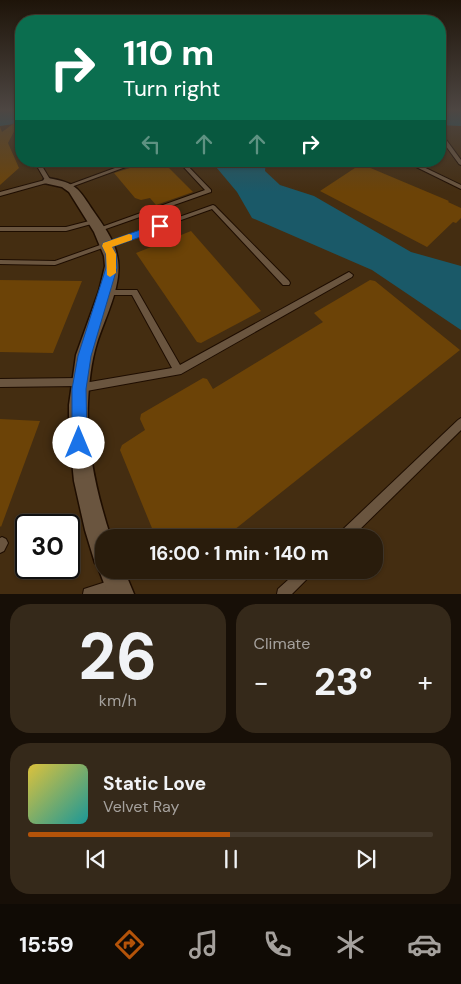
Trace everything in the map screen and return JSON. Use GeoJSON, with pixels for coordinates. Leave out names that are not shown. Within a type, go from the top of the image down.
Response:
{"type":"FeatureCollection","features":[{"type":"Feature","properties":{"kind":"street"},"geometry":{"type":"LineString","coordinates":[[48,181],[69,186],[111,254],[112,268],[91,332],[80,386],[79,443],[84,478],[96,529]]}},
{"type":"Feature","properties":{"kind":"lane"},"geometry":{"type":"LineString","coordinates":[[446,143],[461,163]]}},
{"type":"Feature","properties":{"kind":"lane"},"geometry":{"type":"LineString","coordinates":[[0,194],[48,181],[40,167]]}},
{"type":"Feature","properties":{"kind":"lane"},"geometry":{"type":"LineString","coordinates":[[69,186],[123,167]]}},
{"type":"Feature","properties":{"kind":"lane"},"geometry":{"type":"LineString","coordinates":[[0,230],[66,229],[95,226],[209,191],[186,167]]}},
{"type":"Feature","properties":{"kind":"lane"},"geometry":{"type":"LineString","coordinates":[[419,167],[461,187]]}},
{"type":"Feature","properties":{"kind":"lane"},"geometry":{"type":"LineString","coordinates":[[0,262],[55,263],[213,207],[286,283]]}},
{"type":"Feature","properties":{"kind":"lane"},"geometry":{"type":"LineString","coordinates":[[0,383],[80,386],[178,371],[349,276]]}},
{"type":"Feature","properties":{"kind":"lane"},"geometry":{"type":"LineString","coordinates":[[105,292],[134,292],[178,371]]}},
{"type":"Feature","properties":{"kind":"lane"},"geometry":{"type":"LineString","coordinates":[[351,529],[461,423]]}},
{"type":"Feature","properties":{"kind":"lane"},"geometry":{"type":"LineString","coordinates":[[283,594],[299,579]]}},
{"type":"Feature","properties":{"kind":"lane"},"geometry":{"type":"LineString","coordinates":[[89,594],[116,583]]}},
{"type":"Feature","properties":{"kind":"shaded area"},"geometry":{"type":"Polygon","coordinates":[[[0,137],[15,137],[15,167],[446,167],[446,137],[461,137],[461,594],[0,594],[0,137]]]}},
{"type":"Feature","properties":{"kind":"water"},"geometry":{"type":"Polygon","coordinates":[[[216,167],[265,167],[265,171],[280,185],[314,196],[411,252],[461,266],[461,330],[372,270],[252,218],[237,192],[216,167]]]}},
{"type":"Feature","properties":{"kind":"building"},"geometry":{"type":"Polygon","coordinates":[[[0,137],[11,137],[8,143],[15,159],[15,167],[19,168],[0,185],[0,137]]]}},
{"type":"Feature","properties":{"kind":"building"},"geometry":{"type":"Polygon","coordinates":[[[133,167],[168,167],[193,192],[156,205],[150,198],[141,200],[135,198],[114,173],[133,167]]]}},
{"type":"Feature","properties":{"kind":"building"},"geometry":{"type":"Polygon","coordinates":[[[356,167],[368,167],[449,201],[461,208],[461,218],[456,223],[453,222],[427,247],[320,191],[356,167]]]}},
{"type":"Feature","properties":{"kind":"building"},"geometry":{"type":"Polygon","coordinates":[[[191,231],[261,311],[201,343],[197,342],[136,253],[191,231]]]}},
{"type":"Feature","properties":{"kind":"building"},"geometry":{"type":"Polygon","coordinates":[[[0,280],[82,281],[53,353],[0,352],[0,280]]]}},
{"type":"Feature","properties":{"kind":"building"},"geometry":{"type":"Polygon","coordinates":[[[370,280],[375,281],[460,350],[235,529],[152,529],[120,450],[122,445],[145,430],[140,419],[141,414],[203,378],[207,379],[213,389],[323,322],[314,313],[370,280]]]}},
{"type":"Feature","properties":{"kind":"building"},"geometry":{"type":"Polygon","coordinates":[[[0,419],[40,421],[1,527],[0,526],[0,419]]]}},
{"type":"Feature","properties":{"kind":"slow traffic"},"geometry":{"type":"LineString","coordinates":[[110,273],[112,268],[111,254],[107,246],[129,238]]}},
{"type":"Feature","properties":{"kind":"route"},"geometry":{"type":"LineString","coordinates":[[79,443],[79,389],[84,356],[112,268],[111,254],[107,246],[160,226]]}}]}
